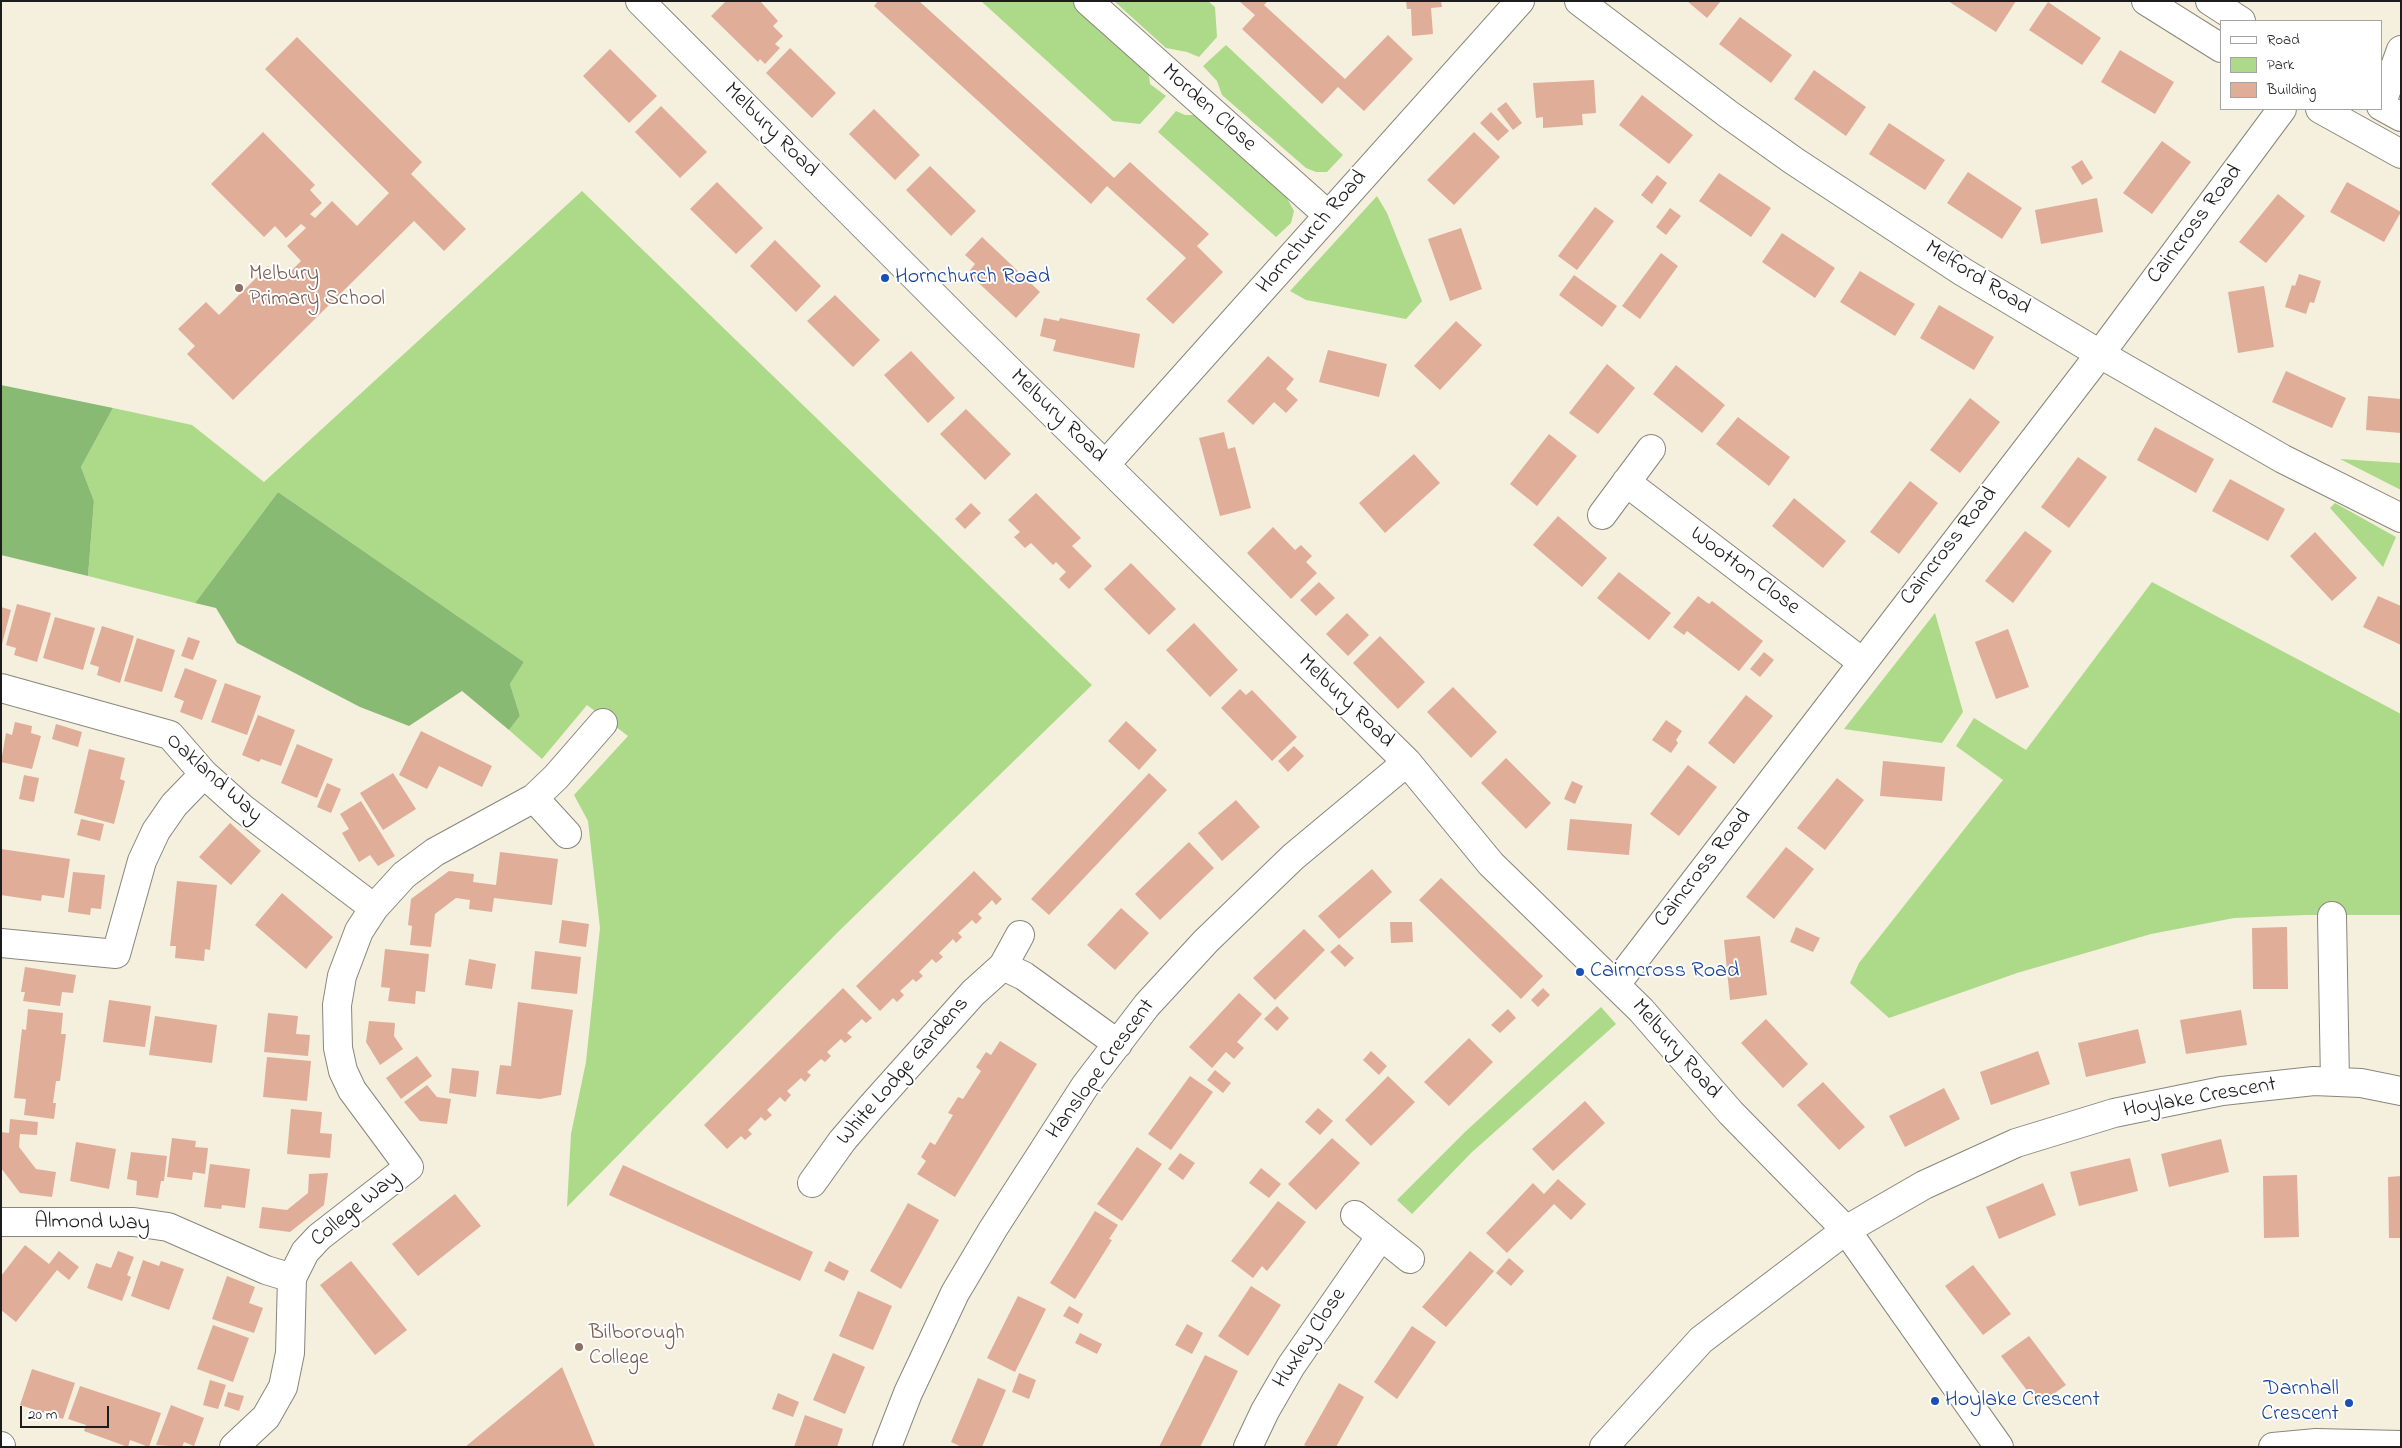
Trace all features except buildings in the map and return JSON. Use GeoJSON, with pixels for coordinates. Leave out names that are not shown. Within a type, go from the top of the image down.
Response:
{"type":"FeatureCollection","features":[{"type":"Feature","properties":{"kind":"street","name":"Melbury Road"},"geometry":{"type":"LineString","coordinates":[[640,1],[1105,465],[1407,762],[1491,864],[1616,984],[1731,1113],[1846,1230],[1999,1447]]}},
{"type":"Feature","properties":{"kind":"street","name":"Morden Close"},"geometry":{"type":"LineString","coordinates":[[1088,1],[1328,215]]}},
{"type":"Feature","properties":{"kind":"street","name":"Hornchurch Road"},"geometry":{"type":"LineString","coordinates":[[1105,465],[1520,1]]}},
{"type":"Feature","properties":{"kind":"street","name":"Melford Road"},"geometry":{"type":"LineString","coordinates":[[1579,1],[1728,114],[1794,161],[1963,272],[2100,354],[2283,459],[2401,518]]}},
{"type":"Feature","properties":{"kind":"street"},"geometry":{"type":"LineString","coordinates":[[2146,1],[2220,47]]}},
{"type":"Feature","properties":{"kind":"street"},"geometry":{"type":"LineString","coordinates":[[2210,1],[2239,20]]}},
{"type":"Feature","properties":{"kind":"street"},"geometry":{"type":"LineString","coordinates":[[2382,101],[2401,50]]}},
{"type":"Feature","properties":{"kind":"street"},"geometry":{"type":"LineString","coordinates":[[2382,107],[2401,117]]}},
{"type":"Feature","properties":{"kind":"street","name":"Caincross Road"},"geometry":{"type":"LineString","coordinates":[[1616,984],[2100,354],[2281,110]]}},
{"type":"Feature","properties":{"kind":"street"},"geometry":{"type":"LineString","coordinates":[[2322,110],[2401,154]]}},
{"type":"Feature","properties":{"kind":"street"},"geometry":{"type":"LineString","coordinates":[[2368,136],[2378,110]]}},
{"type":"Feature","properties":{"kind":"street"},"geometry":{"type":"LineString","coordinates":[[1602,516],[1651,449]]}},
{"type":"Feature","properties":{"kind":"street","name":"Wootton Close"},"geometry":{"type":"LineString","coordinates":[[1626,482],[1862,662]]}},
{"type":"Feature","properties":{"kind":"street","name":"Oakland Way"},"geometry":{"type":"LineString","coordinates":[[1,688],[170,735],[204,774],[242,808],[374,908]]}},
{"type":"Feature","properties":{"kind":"street","name":"College Way"},"geometry":{"type":"LineString","coordinates":[[234,1447],[266,1417],[283,1387],[290,1353],[292,1278],[305,1252],[319,1237],[408,1167],[352,1090],[343,1071],[338,1048],[337,1005],[342,976],[359,931],[374,908],[404,875],[434,852],[534,798],[556,777],[603,723]]}},
{"type":"Feature","properties":{"kind":"street","name":"Hanslope Crescent"},"geometry":{"type":"LineString","coordinates":[[887,1447],[908,1393],[955,1293],[1085,1086],[1147,1005],[1206,941],[1293,857],[1407,762]]}},
{"type":"Feature","properties":{"kind":"street"},"geometry":{"type":"LineString","coordinates":[[1,943],[116,954],[142,861],[156,831],[174,805],[204,774]]}},
{"type":"Feature","properties":{"kind":"street"},"geometry":{"type":"LineString","coordinates":[[534,798],[566,834]]}},
{"type":"Feature","properties":{"kind":"street"},"geometry":{"type":"LineString","coordinates":[[2332,916],[2335,1082]]}},
{"type":"Feature","properties":{"kind":"street","name":"White Lodge Gardens"},"geometry":{"type":"LineString","coordinates":[[812,1183],[842,1141],[871,1107],[973,993],[1003,966],[1020,935]]}},
{"type":"Feature","properties":{"kind":"street"},"geometry":{"type":"LineString","coordinates":[[1003,966],[1024,976],[1118,1044]]}},
{"type":"Feature","properties":{"kind":"street","name":"Hoylake Crescent"},"geometry":{"type":"LineString","coordinates":[[1604,1447],[1701,1340],[1846,1230],[1924,1185],[2016,1143],[2114,1113],[2222,1091],[2314,1081],[2379,1085],[2401,1091]]}},
{"type":"Feature","properties":{"kind":"street"},"geometry":{"type":"LineString","coordinates":[[1355,1215],[1410,1259]]}},
{"type":"Feature","properties":{"kind":"street","name":"Almond Way"},"geometry":{"type":"LineString","coordinates":[[1,1222],[134,1222],[168,1227],[266,1270],[292,1278]]}},
{"type":"Feature","properties":{"kind":"street","name":"Huxley Close"},"geometry":{"type":"LineString","coordinates":[[1248,1447],[1265,1411],[1291,1366],[1381,1236]]}},
{"type":"Feature","properties":{"kind":"street"},"geometry":{"type":"LineString","coordinates":[[2273,1447],[2316,1443],[2401,1445]]}},
{"type":"Feature","properties":{"kind":"green space"},"geometry":{"type":"Polygon","coordinates":[[[981,1],[1075,1],[1148,67],[1150,84],[1166,96],[1140,124],[1113,121],[981,1]]]}},
{"type":"Feature","properties":{"kind":"green space"},"geometry":{"type":"Polygon","coordinates":[[[1114,1],[1208,1],[1215,7],[1217,37],[1199,57],[1187,52],[1166,48],[1114,1]]]}},
{"type":"Feature","properties":{"kind":"green space"},"geometry":{"type":"Polygon","coordinates":[[[1226,45],[1343,155],[1327,172],[1316,172],[1306,168],[1222,95],[1217,81],[1203,66],[1226,45]]]}},
{"type":"Feature","properties":{"kind":"green space"},"geometry":{"type":"Polygon","coordinates":[[[1176,111],[1185,115],[1197,115],[1287,198],[1294,211],[1291,223],[1276,237],[1158,132],[1176,111]]]}},
{"type":"Feature","properties":{"kind":"green space"},"geometry":{"type":"Polygon","coordinates":[[[582,191],[1092,685],[838,932],[567,1207],[571,1134],[586,1062],[600,928],[588,821],[574,795],[628,736],[587,705],[542,759],[509,730],[520,716],[510,684],[524,662],[278,492],[195,603],[88,576],[94,501],[81,467],[113,408],[192,425],[264,482],[582,191]]]}},
{"type":"Feature","properties":{"kind":"green space"},"geometry":{"type":"Polygon","coordinates":[[[1377,196],[1387,213],[1422,301],[1406,319],[1306,300],[1290,291],[1377,196]]]}},
{"type":"Feature","properties":{"kind":"green space"},"geometry":{"type":"Polygon","coordinates":[[[1,385],[113,408],[81,467],[94,501],[88,576],[1,555],[1,385]]]}},
{"type":"Feature","properties":{"kind":"green space"},"geometry":{"type":"Polygon","coordinates":[[[2340,459],[2401,463],[2401,490],[2340,459]]]}},
{"type":"Feature","properties":{"kind":"green space"},"geometry":{"type":"Polygon","coordinates":[[[278,492],[524,662],[510,684],[520,716],[509,730],[462,691],[409,726],[360,707],[237,643],[216,608],[195,603],[278,492]]]}},
{"type":"Feature","properties":{"kind":"green space"},"geometry":{"type":"Polygon","coordinates":[[[2335,503],[2396,537],[2383,567],[2330,508],[2335,503]]]}},
{"type":"Feature","properties":{"kind":"green space"},"geometry":{"type":"Polygon","coordinates":[[[2152,582],[2401,714],[2401,915],[2305,915],[2234,918],[2151,934],[2017,973],[1889,1018],[1850,983],[1859,963],[2003,780],[1956,746],[1974,718],[2026,750],[2152,582]]]}},
{"type":"Feature","properties":{"kind":"green space"},"geometry":{"type":"Polygon","coordinates":[[[1935,613],[1963,712],[1942,743],[1844,729],[1935,613]]]}},
{"type":"Feature","properties":{"kind":"green space"},"geometry":{"type":"Polygon","coordinates":[[[1601,1007],[1616,1024],[1471,1153],[1412,1214],[1397,1200],[1465,1132],[1601,1007]]]}},
{"type":"Feature","properties":{"kind":"place","name":"Hornchurch Road"},"geometry":{"type":"Point","coordinates":[885,278]}},
{"type":"Feature","properties":{"kind":"place","name":"Melbury Primary School"},"geometry":{"type":"Point","coordinates":[239,288]}},
{"type":"Feature","properties":{"kind":"place","name":"Cairncross Road"},"geometry":{"type":"Point","coordinates":[1580,972]}},
{"type":"Feature","properties":{"kind":"place","name":"Bilborough College"},"geometry":{"type":"Point","coordinates":[579,1347]}},
{"type":"Feature","properties":{"kind":"place","name":"Hoylake Crescent"},"geometry":{"type":"Point","coordinates":[1935,1401]}},
{"type":"Feature","properties":{"kind":"place","name":"Darnhall Crescent"},"geometry":{"type":"Point","coordinates":[2349,1403]}}]}
